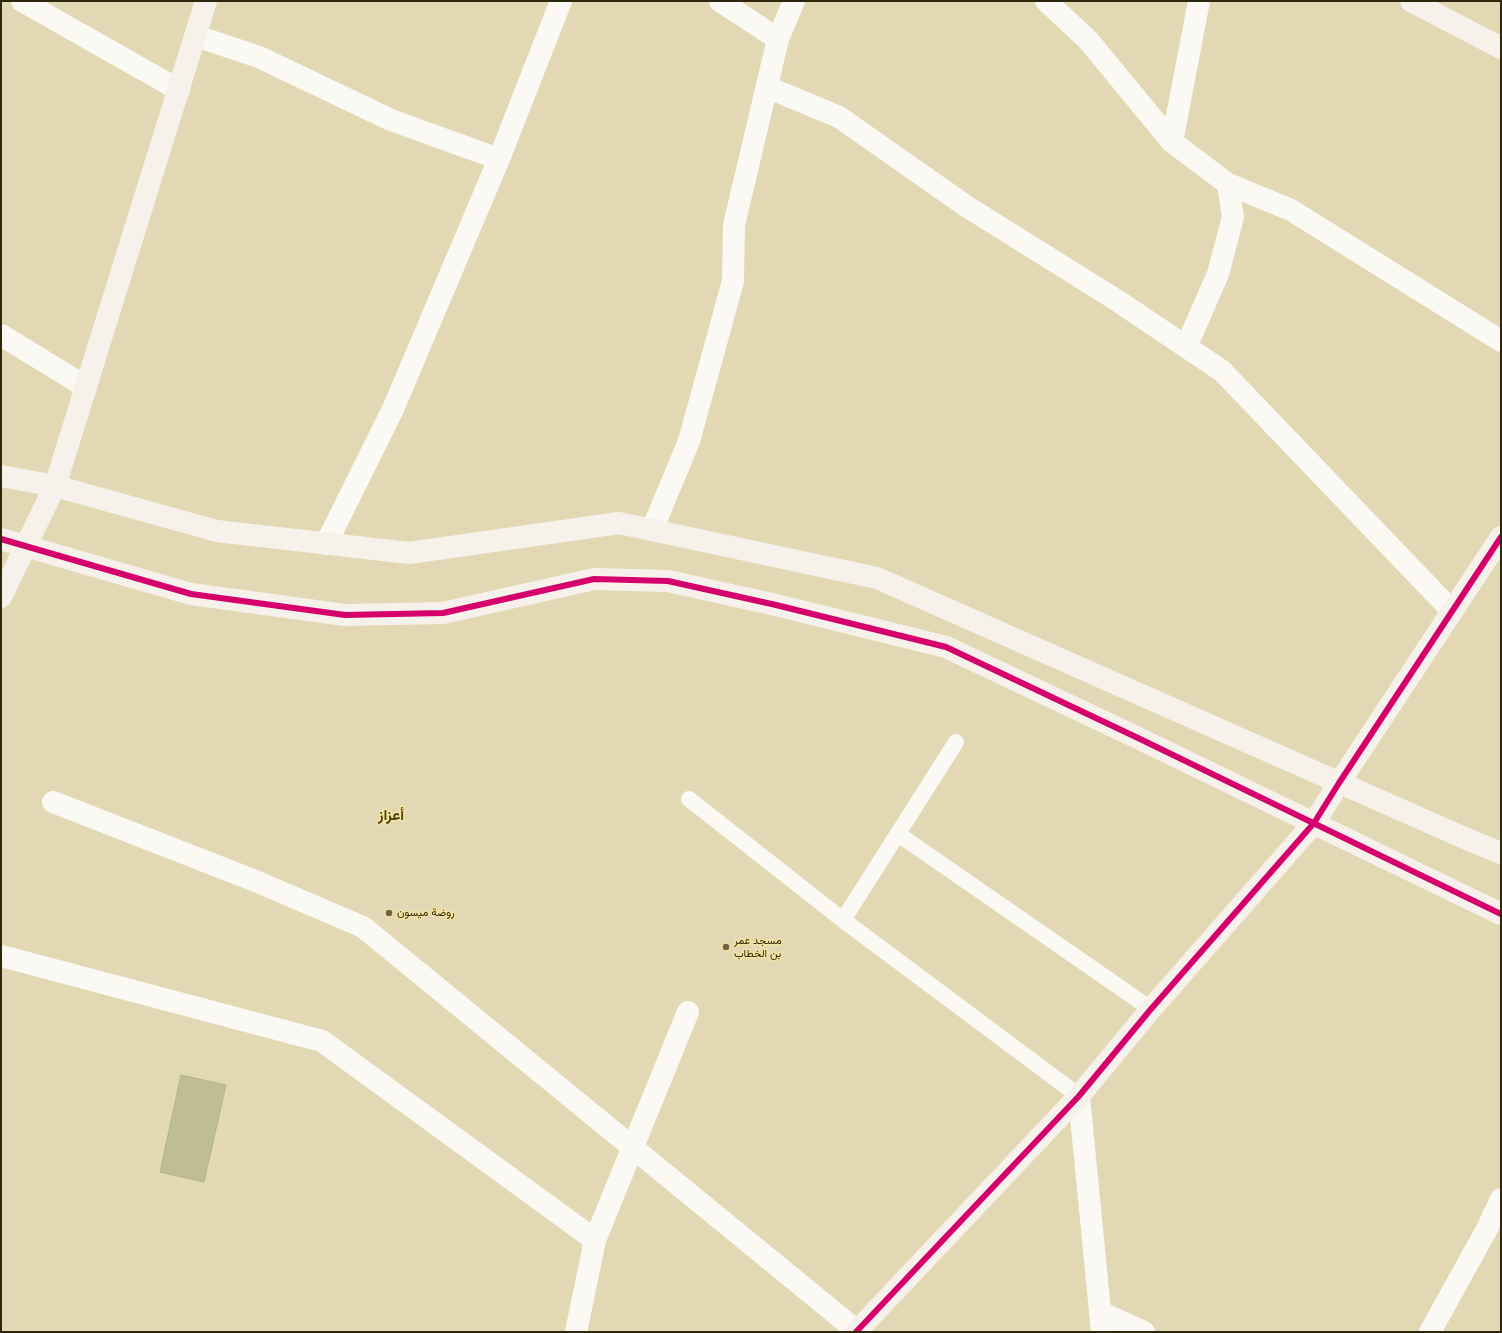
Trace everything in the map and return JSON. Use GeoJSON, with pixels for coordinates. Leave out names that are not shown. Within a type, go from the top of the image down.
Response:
{"type":"FeatureCollection","features":[{"type":"Feature","properties":{"kind":"street"},"geometry":{"type":"LineString","coordinates":[[22,1],[179,90]]}},
{"type":"Feature","properties":{"kind":"street"},"geometry":{"type":"LineString","coordinates":[[1,597],[55,486],[206,1]]}},
{"type":"Feature","properties":{"kind":"street"},"geometry":{"type":"LineString","coordinates":[[326,544],[393,409],[499,159],[561,1]]}},
{"type":"Feature","properties":{"kind":"street"},"geometry":{"type":"LineString","coordinates":[[720,1],[778,39]]}},
{"type":"Feature","properties":{"kind":"street"},"geometry":{"type":"LineString","coordinates":[[652,530],[688,441],[733,281],[734,225],[778,39],[794,1]]}},
{"type":"Feature","properties":{"kind":"street"},"geometry":{"type":"LineString","coordinates":[[1046,1],[1088,40],[1172,142],[1228,184],[1291,210],[1501,341]]}},
{"type":"Feature","properties":{"kind":"street"},"geometry":{"type":"LineString","coordinates":[[1172,142],[1200,1]]}},
{"type":"Feature","properties":{"kind":"street"},"geometry":{"type":"LineString","coordinates":[[1411,1],[1501,48]]}},
{"type":"Feature","properties":{"kind":"street"},"geometry":{"type":"LineString","coordinates":[[196,36],[259,57],[391,120],[499,159]]}},
{"type":"Feature","properties":{"kind":"street"},"geometry":{"type":"LineString","coordinates":[[767,87],[839,116],[966,206],[1118,301],[1222,371],[1452,611]]}},
{"type":"Feature","properties":{"kind":"street"},"geometry":{"type":"LineString","coordinates":[[1186,347],[1218,274],[1233,217],[1228,184]]}},
{"type":"Feature","properties":{"kind":"street"},"geometry":{"type":"LineString","coordinates":[[1,335],[86,387]]}},
{"type":"Feature","properties":{"kind":"street"},"geometry":{"type":"LineString","coordinates":[[1,476],[55,486],[217,531],[326,544],[409,553],[619,523],[877,578],[1339,783],[1501,853]]}},
{"type":"Feature","properties":{"kind":"street"},"geometry":{"type":"LineString","coordinates":[[53,802],[253,880],[364,927],[856,1331],[1079,1096],[1151,1009],[1314,823],[1501,537]]}},
{"type":"Feature","properties":{"kind":"street"},"geometry":{"type":"LineString","coordinates":[[1,539],[191,594],[345,615],[443,613],[594,579],[668,581],[776,605],[946,647],[1501,914]]}},
{"type":"Feature","properties":{"kind":"street"},"geometry":{"type":"LineString","coordinates":[[1,956],[322,1041],[595,1240]]}},
{"type":"Feature","properties":{"kind":"street"},"geometry":{"type":"LineString","coordinates":[[576,1332],[595,1240],[688,1012]]}},
{"type":"Feature","properties":{"kind":"street"},"geometry":{"type":"LineString","coordinates":[[1079,1096],[1101,1322],[1144,1332]]}},
{"type":"Feature","properties":{"kind":"street"},"geometry":{"type":"LineString","coordinates":[[1430,1332],[1488,1227],[1501,1199]]}},
{"type":"Feature","properties":{"kind":"lane"},"geometry":{"type":"LineString","coordinates":[[843,920],[956,742]]}},
{"type":"Feature","properties":{"kind":"lane"},"geometry":{"type":"LineString","coordinates":[[689,798],[843,920],[1079,1096]]}},
{"type":"Feature","properties":{"kind":"lane"},"geometry":{"type":"LineString","coordinates":[[898,834],[1151,1009]]}},
{"type":"Feature","properties":{"kind":"building"},"geometry":{"type":"Polygon","coordinates":[[[181,1075],[226,1085],[204,1182],[160,1172],[181,1075]]]}},
{"type":"Feature","properties":{"kind":"cycle path"},"geometry":{"type":"LineString","coordinates":[[856,1332],[1079,1096],[1151,1009],[1314,823],[1501,537]]}},
{"type":"Feature","properties":{"kind":"cycle path"},"geometry":{"type":"LineString","coordinates":[[1,539],[191,594],[345,615],[443,613],[594,579],[668,581],[776,605],[946,647],[1138,738],[1501,914]]}},
{"type":"Feature","properties":{"kind":"place","name":"روضة ميسون"},"geometry":{"type":"Point","coordinates":[389,913]}},
{"type":"Feature","properties":{"kind":"place","name":"مسجد عمر بن الخطاب"},"geometry":{"type":"Point","coordinates":[726,947]}},
{"type":"Feature","properties":{"kind":"district","name":"أعزاز"},"geometry":{"type":"Point","coordinates":[391,815]}}]}
